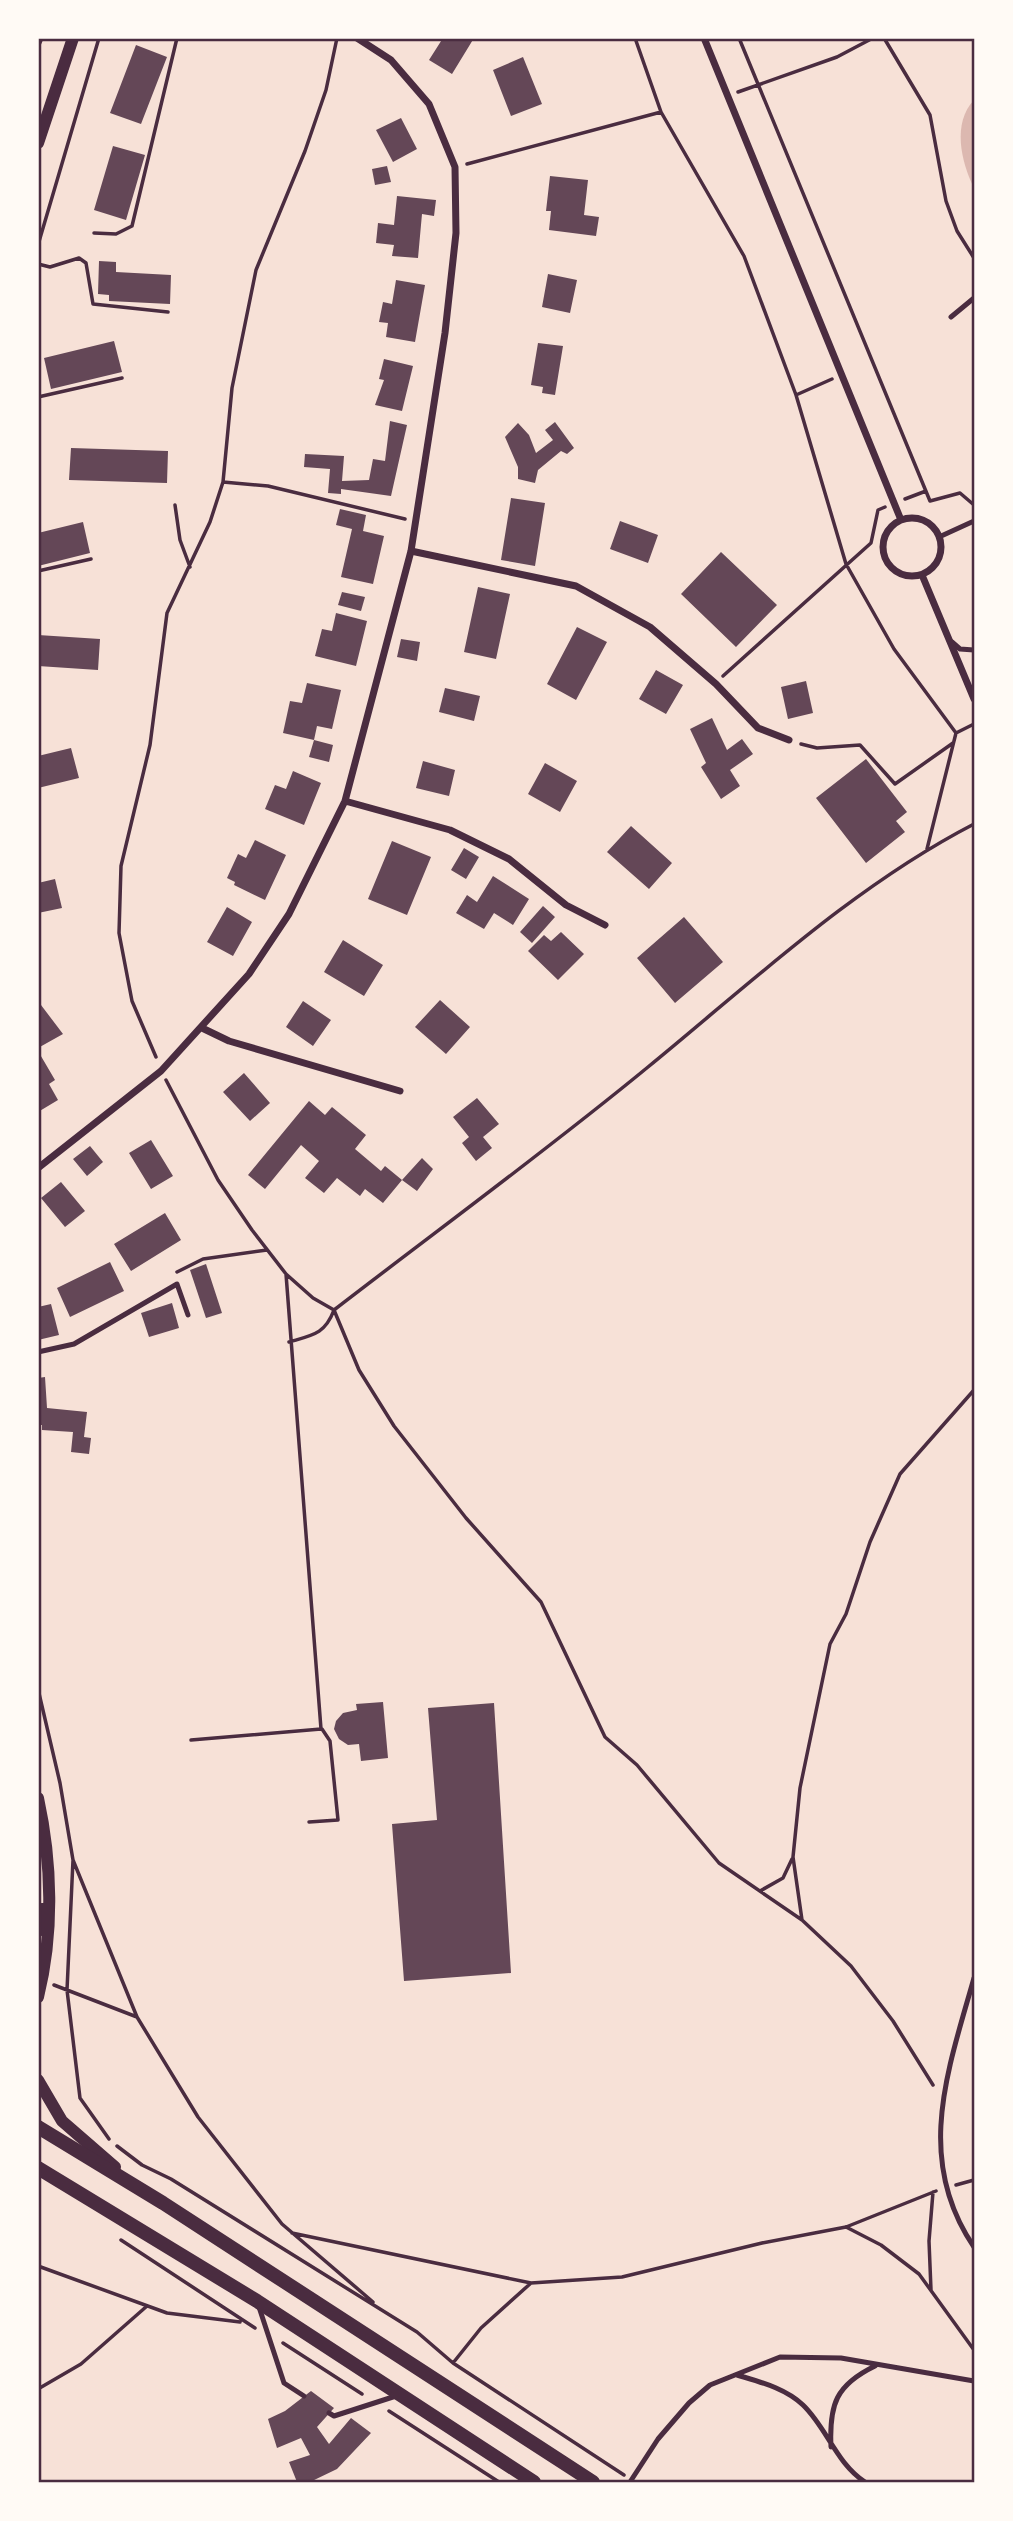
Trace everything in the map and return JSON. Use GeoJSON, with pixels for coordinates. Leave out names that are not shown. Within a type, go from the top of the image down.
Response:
{"type":"FeatureCollection","features":[{"type":"Feature","properties":{"kind":"main road"},"geometry":{"type":"LineString","coordinates":[[38,2127],[163,2203],[593,2483]]}},
{"type":"Feature","properties":{"kind":"main road"},"geometry":{"type":"LineString","coordinates":[[38,2168],[257,2301],[534,2483]]}},
{"type":"Feature","properties":{"kind":"street"},"geometry":{"type":"LineString","coordinates":[[38,143],[73,38]]}},
{"type":"Feature","properties":{"kind":"street"},"geometry":{"type":"LineString","coordinates":[[38,1168],[161,1071],[250,974],[289,915],[345,801],[411,551],[445,333],[456,233],[455,167],[429,104],[391,60],[357,38]]}},
{"type":"Feature","properties":{"kind":"street"},"geometry":{"type":"LineString","coordinates":[[704,38],[730,94],[901,520]]}},
{"type":"Feature","properties":{"kind":"street"},"geometry":{"type":"LineString","coordinates":[[912,517],[923,520],[939,537],[939,559],[922,575],[900,575],[884,558],[884,535],[901,520],[912,517]]}},
{"type":"Feature","properties":{"kind":"street"},"geometry":{"type":"LineString","coordinates":[[411,551],[576,586],[650,627],[716,684],[758,728],[789,740]]}},
{"type":"Feature","properties":{"kind":"street"},"geometry":{"type":"LineString","coordinates":[[922,575],[975,699]]}},
{"type":"Feature","properties":{"kind":"street"},"geometry":{"type":"LineString","coordinates":[[345,801],[450,830],[509,859],[566,905],[605,925]]}},
{"type":"Feature","properties":{"kind":"street"},"geometry":{"type":"LineString","coordinates":[[202,1028],[229,1041],[400,1091]]}},
{"type":"Feature","properties":{"kind":"street"},"geometry":{"type":"LineString","coordinates":[[38,1798],[47,1853],[48,1936],[39,1998]]}},
{"type":"Feature","properties":{"kind":"street"},"geometry":{"type":"LineString","coordinates":[[38,1931],[45,1893],[47,1853]]}},
{"type":"Feature","properties":{"kind":"street"},"geometry":{"type":"LineString","coordinates":[[38,2080],[62,2121],[95,2152],[163,2203]]}},
{"type":"Feature","properties":{"kind":"lane"},"geometry":{"type":"LineString","coordinates":[[951,317],[975,298]]}},
{"type":"Feature","properties":{"kind":"lane"},"geometry":{"type":"LineString","coordinates":[[939,537],[975,521]]}},
{"type":"Feature","properties":{"kind":"lane"},"geometry":{"type":"LineString","coordinates":[[949,640],[960,649],[975,650]]}},
{"type":"Feature","properties":{"kind":"lane"},"geometry":{"type":"LineString","coordinates":[[38,1352],[74,1344],[177,1284],[188,1315]]}},
{"type":"Feature","properties":{"kind":"lane"},"geometry":{"type":"LineString","coordinates":[[975,1978],[941,2105],[939,2146],[946,2188],[975,2247]]}},
{"type":"Feature","properties":{"kind":"lane"},"geometry":{"type":"LineString","coordinates":[[257,2301],[284,2383],[304,2396]]}},
{"type":"Feature","properties":{"kind":"lane"},"geometry":{"type":"LineString","coordinates":[[631,2481],[658,2439],[689,2403],[710,2385],[780,2357],[841,2358],[875,2366],[975,2381]]}},
{"type":"Feature","properties":{"kind":"lane"},"geometry":{"type":"LineString","coordinates":[[831,2447],[830,2422],[836,2395],[858,2374],[875,2366]]}},
{"type":"Feature","properties":{"kind":"lane"},"geometry":{"type":"LineString","coordinates":[[737,2375],[775,2386],[803,2405],[852,2474],[865,2483]]}},
{"type":"Feature","properties":{"kind":"lane"},"geometry":{"type":"LineString","coordinates":[[330,2413],[334,2416],[398,2395]]}},
{"type":"Feature","properties":{"kind":"path"},"geometry":{"type":"LineString","coordinates":[[38,47],[42,38]]}},
{"type":"Feature","properties":{"kind":"path"},"geometry":{"type":"LineString","coordinates":[[38,245],[81,91],[99,38]]}},
{"type":"Feature","properties":{"kind":"path"},"geometry":{"type":"LineString","coordinates":[[94,233],[116,234],[132,226],[177,38]]}},
{"type":"Feature","properties":{"kind":"path"},"geometry":{"type":"LineString","coordinates":[[337,38],[326,90],[306,150],[256,270],[232,388],[223,482],[210,522],[167,613],[150,745],[121,866],[119,933],[132,1001],[161,1071],[218,1180],[286,1274],[313,1298],[334,1310],[359,1370],[394,1426],[466,1517],[541,1602],[605,1737],[637,1765],[719,1863],[802,1920],[860,1977],[932,2082],[941,2105]]}},
{"type":"Feature","properties":{"kind":"path"},"geometry":{"type":"LineString","coordinates":[[635,38],[661,112],[744,256],[796,395],[846,564],[894,649],[956,733]]}},
{"type":"Feature","properties":{"kind":"path"},"geometry":{"type":"LineString","coordinates":[[739,38],[930,501],[960,493],[975,505]]}},
{"type":"Feature","properties":{"kind":"path"},"geometry":{"type":"LineString","coordinates":[[730,94],[837,57],[873,38]]}},
{"type":"Feature","properties":{"kind":"path"},"geometry":{"type":"LineString","coordinates":[[884,38],[929,115],[946,201],[957,232],[975,258]]}},
{"type":"Feature","properties":{"kind":"path"},"geometry":{"type":"LineString","coordinates":[[455,167],[661,112]]}},
{"type":"Feature","properties":{"kind":"path"},"geometry":{"type":"LineString","coordinates":[[38,264],[50,267],[79,258],[86,263],[93,304],[168,312]]}},
{"type":"Feature","properties":{"kind":"path"},"geometry":{"type":"LineString","coordinates":[[796,395],[843,375]]}},
{"type":"Feature","properties":{"kind":"path"},"geometry":{"type":"LineString","coordinates":[[38,397],[122,378]]}},
{"type":"Feature","properties":{"kind":"path"},"geometry":{"type":"LineString","coordinates":[[223,482],[268,486],[415,522]]}},
{"type":"Feature","properties":{"kind":"path"},"geometry":{"type":"LineString","coordinates":[[716,684],[871,543],[878,510],[926,491]]}},
{"type":"Feature","properties":{"kind":"path"},"geometry":{"type":"LineString","coordinates":[[175,505],[180,540],[190,568]]}},
{"type":"Feature","properties":{"kind":"path"},"geometry":{"type":"LineString","coordinates":[[38,571],[91,559]]}},
{"type":"Feature","properties":{"kind":"path"},"geometry":{"type":"LineString","coordinates":[[927,849],[956,733],[975,724]]}},
{"type":"Feature","properties":{"kind":"path"},"geometry":{"type":"LineString","coordinates":[[789,740],[817,748],[860,745],[895,784],[953,743]]}},
{"type":"Feature","properties":{"kind":"path"},"geometry":{"type":"LineString","coordinates":[[289,1342],[314,1334],[328,1325],[334,1310],[636,1077],[824,923],[927,849],[975,824]]}},
{"type":"Feature","properties":{"kind":"path"},"geometry":{"type":"LineString","coordinates":[[177,1284],[170,1276],[202,1259],[267,1250]]}},
{"type":"Feature","properties":{"kind":"path"},"geometry":{"type":"LineString","coordinates":[[286,1274],[289,1342],[321,1729],[330,1741],[338,1820],[309,1822]]}},
{"type":"Feature","properties":{"kind":"path"},"geometry":{"type":"LineString","coordinates":[[802,1920],[793,1857],[800,1788],[830,1644],[846,1614],[870,1542],[900,1474],[975,1390]]}},
{"type":"Feature","properties":{"kind":"path"},"geometry":{"type":"LineString","coordinates":[[38,1689],[60,1783],[73,1860],[67,1990],[80,2098],[110,2141],[142,2165],[170,2179],[417,2332],[453,2363],[631,2481]]}},
{"type":"Feature","properties":{"kind":"path"},"geometry":{"type":"LineString","coordinates":[[191,1741],[321,1729]]}},
{"type":"Feature","properties":{"kind":"path"},"geometry":{"type":"LineString","coordinates":[[760,1891],[783,1878],[793,1857]]}},
{"type":"Feature","properties":{"kind":"path"},"geometry":{"type":"LineString","coordinates":[[73,1860],[137,2017],[198,2117],[292,2233],[382,2310]]}},
{"type":"Feature","properties":{"kind":"path"},"geometry":{"type":"LineString","coordinates":[[67,1990],[137,2017]]}},
{"type":"Feature","properties":{"kind":"path"},"geometry":{"type":"LineString","coordinates":[[931,2292],[929,2241],[934,2181]]}},
{"type":"Feature","properties":{"kind":"path"},"geometry":{"type":"LineString","coordinates":[[292,2233],[531,2283],[622,2277],[762,2243],[846,2227],[946,2188]]}},
{"type":"Feature","properties":{"kind":"path"},"geometry":{"type":"LineString","coordinates":[[846,2227],[881,2245],[909,2267],[975,2350]]}},
{"type":"Feature","properties":{"kind":"path"},"geometry":{"type":"LineString","coordinates":[[38,2266],[147,2306],[194,2318],[242,2322],[117,2237]]}},
{"type":"Feature","properties":{"kind":"path"},"geometry":{"type":"LineString","coordinates":[[453,2363],[481,2328],[531,2283]]}},
{"type":"Feature","properties":{"kind":"path"},"geometry":{"type":"LineString","coordinates":[[38,2389],[81,2364],[147,2306]]}},
{"type":"Feature","properties":{"kind":"shaded area"},"geometry":{"type":"Polygon","coordinates":[[[974,100],[974,188],[962,155],[961,131],[967,109],[974,100]]]}},
{"type":"Feature","properties":{"kind":"building"},"geometry":{"type":"Polygon","coordinates":[[[443,38],[474,38],[452,74],[429,60],[443,38]]]}},
{"type":"Feature","properties":{"kind":"building"},"geometry":{"type":"Polygon","coordinates":[[[136,45],[167,57],[141,124],[110,113],[136,45]]]}},
{"type":"Feature","properties":{"kind":"building"},"geometry":{"type":"Polygon","coordinates":[[[523,57],[542,104],[511,116],[493,70],[523,57]]]}},
{"type":"Feature","properties":{"kind":"building"},"geometry":{"type":"Polygon","coordinates":[[[401,118],[417,149],[393,162],[376,130],[401,118]]]}},
{"type":"Feature","properties":{"kind":"building"},"geometry":{"type":"Polygon","coordinates":[[[113,146],[145,155],[126,220],[94,210],[113,146]]]}},
{"type":"Feature","properties":{"kind":"building"},"geometry":{"type":"Polygon","coordinates":[[[387,166],[391,182],[375,185],[372,169],[387,166]]]}},
{"type":"Feature","properties":{"kind":"building"},"geometry":{"type":"Polygon","coordinates":[[[550,176],[588,180],[584,215],[599,217],[596,236],[549,230],[551,211],[546,211],[550,176]]]}},
{"type":"Feature","properties":{"kind":"building"},"geometry":{"type":"Polygon","coordinates":[[[397,196],[436,200],[434,216],[422,214],[418,258],[392,256],[394,245],[376,243],[378,223],[394,225],[397,196]]]}},
{"type":"Feature","properties":{"kind":"building"},"geometry":{"type":"Polygon","coordinates":[[[99,261],[116,262],[116,272],[171,275],[170,304],[109,301],[109,295],[98,294],[99,261]]]}},
{"type":"Feature","properties":{"kind":"building"},"geometry":{"type":"Polygon","coordinates":[[[548,274],[577,280],[570,313],[542,307],[548,274]]]}},
{"type":"Feature","properties":{"kind":"building"},"geometry":{"type":"Polygon","coordinates":[[[396,280],[425,285],[415,342],[386,337],[388,323],[379,322],[383,302],[392,304],[396,280]]]}},
{"type":"Feature","properties":{"kind":"building"},"geometry":{"type":"Polygon","coordinates":[[[114,341],[122,372],[51,389],[44,358],[114,341]]]}},
{"type":"Feature","properties":{"kind":"building"},"geometry":{"type":"Polygon","coordinates":[[[538,343],[563,346],[555,395],[542,393],[543,387],[531,385],[538,343]]]}},
{"type":"Feature","properties":{"kind":"building"},"geometry":{"type":"Polygon","coordinates":[[[384,359],[413,366],[402,411],[375,405],[384,380],[379,379],[384,359]]]}},
{"type":"Feature","properties":{"kind":"building"},"geometry":{"type":"Polygon","coordinates":[[[390,421],[407,425],[391,496],[341,489],[341,494],[328,493],[330,469],[304,467],[305,454],[344,456],[342,481],[369,480],[373,459],[385,461],[390,421]]]}},
{"type":"Feature","properties":{"kind":"building"},"geometry":{"type":"Polygon","coordinates":[[[555,422],[574,448],[567,454],[561,451],[538,470],[535,483],[518,479],[518,467],[505,437],[518,423],[529,435],[536,453],[553,440],[545,430],[555,422]]]}},
{"type":"Feature","properties":{"kind":"building"},"geometry":{"type":"Polygon","coordinates":[[[71,448],[168,451],[167,483],[69,480],[71,448]]]}},
{"type":"Feature","properties":{"kind":"building"},"geometry":{"type":"Polygon","coordinates":[[[511,498],[545,503],[535,566],[501,560],[511,498]]]}},
{"type":"Feature","properties":{"kind":"building"},"geometry":{"type":"Polygon","coordinates":[[[340,509],[366,515],[363,531],[384,536],[373,584],[341,577],[352,529],[336,525],[340,509]]]}},
{"type":"Feature","properties":{"kind":"building"},"geometry":{"type":"Polygon","coordinates":[[[620,521],[658,535],[648,563],[610,549],[620,521]]]}},
{"type":"Feature","properties":{"kind":"building"},"geometry":{"type":"Polygon","coordinates":[[[83,522],[90,553],[38,566],[38,533],[83,522]]]}},
{"type":"Feature","properties":{"kind":"building"},"geometry":{"type":"Polygon","coordinates":[[[721,552],[777,605],[736,647],[681,594],[721,552]]]}},
{"type":"Feature","properties":{"kind":"building"},"geometry":{"type":"Polygon","coordinates":[[[478,587],[510,594],[496,659],[464,652],[478,587]]]}},
{"type":"Feature","properties":{"kind":"building"},"geometry":{"type":"Polygon","coordinates":[[[342,592],[365,597],[361,611],[338,605],[342,592]]]}},
{"type":"Feature","properties":{"kind":"building"},"geometry":{"type":"Polygon","coordinates":[[[336,613],[367,621],[356,666],[315,656],[322,629],[332,631],[336,613]]]}},
{"type":"Feature","properties":{"kind":"building"},"geometry":{"type":"Polygon","coordinates":[[[577,627],[607,642],[576,700],[547,684],[577,627]]]}},
{"type":"Feature","properties":{"kind":"building"},"geometry":{"type":"Polygon","coordinates":[[[38,635],[100,639],[98,670],[38,666],[38,635]]]}},
{"type":"Feature","properties":{"kind":"building"},"geometry":{"type":"Polygon","coordinates":[[[401,639],[420,642],[417,661],[397,657],[401,639]]]}},
{"type":"Feature","properties":{"kind":"building"},"geometry":{"type":"Polygon","coordinates":[[[656,670],[683,685],[666,714],[639,699],[656,670]]]}},
{"type":"Feature","properties":{"kind":"building"},"geometry":{"type":"Polygon","coordinates":[[[806,681],[813,713],[788,719],[781,687],[806,681]]]}},
{"type":"Feature","properties":{"kind":"building"},"geometry":{"type":"Polygon","coordinates":[[[307,683],[341,690],[332,729],[317,726],[314,740],[283,733],[290,701],[302,703],[307,683]]]}},
{"type":"Feature","properties":{"kind":"building"},"geometry":{"type":"Polygon","coordinates":[[[445,688],[480,696],[474,721],[439,712],[445,688]]]}},
{"type":"Feature","properties":{"kind":"building"},"geometry":{"type":"Polygon","coordinates":[[[712,718],[727,750],[742,739],[753,754],[730,770],[740,786],[721,799],[701,767],[706,763],[690,729],[712,718]]]}},
{"type":"Feature","properties":{"kind":"building"},"geometry":{"type":"Polygon","coordinates":[[[314,740],[333,745],[329,762],[309,757],[314,740]]]}},
{"type":"Feature","properties":{"kind":"building"},"geometry":{"type":"Polygon","coordinates":[[[71,748],[79,778],[38,788],[38,756],[71,748]]]}},
{"type":"Feature","properties":{"kind":"building"},"geometry":{"type":"Polygon","coordinates":[[[866,759],[907,812],[896,821],[905,832],[866,863],[816,798],[866,759]]]}},
{"type":"Feature","properties":{"kind":"building"},"geometry":{"type":"Polygon","coordinates":[[[423,761],[455,770],[449,796],[416,788],[423,761]]]}},
{"type":"Feature","properties":{"kind":"building"},"geometry":{"type":"Polygon","coordinates":[[[545,763],[577,781],[560,812],[528,794],[545,763]]]}},
{"type":"Feature","properties":{"kind":"building"},"geometry":{"type":"Polygon","coordinates":[[[293,771],[321,783],[304,825],[265,809],[275,785],[286,789],[293,771]]]}},
{"type":"Feature","properties":{"kind":"building"},"geometry":{"type":"Polygon","coordinates":[[[631,826],[672,863],[649,889],[607,852],[631,826]]]}},
{"type":"Feature","properties":{"kind":"building"},"geometry":{"type":"Polygon","coordinates":[[[255,840],[286,855],[265,900],[234,885],[235,882],[227,878],[238,854],[246,858],[255,840]]]}},
{"type":"Feature","properties":{"kind":"building"},"geometry":{"type":"Polygon","coordinates":[[[392,841],[431,857],[407,915],[368,899],[392,841]]]}},
{"type":"Feature","properties":{"kind":"building"},"geometry":{"type":"Polygon","coordinates":[[[464,848],[479,857],[466,879],[451,870],[464,848]]]}},
{"type":"Feature","properties":{"kind":"building"},"geometry":{"type":"Polygon","coordinates":[[[493,876],[529,899],[513,925],[494,913],[484,929],[456,913],[467,895],[477,902],[493,876]]]}},
{"type":"Feature","properties":{"kind":"building"},"geometry":{"type":"Polygon","coordinates":[[[55,879],[62,908],[38,913],[38,883],[55,879]]]}},
{"type":"Feature","properties":{"kind":"building"},"geometry":{"type":"Polygon","coordinates":[[[543,906],[555,917],[532,943],[520,932],[543,906]]]}},
{"type":"Feature","properties":{"kind":"building"},"geometry":{"type":"Polygon","coordinates":[[[227,907],[252,922],[233,956],[207,942],[227,907]]]}},
{"type":"Feature","properties":{"kind":"building"},"geometry":{"type":"Polygon","coordinates":[[[684,917],[723,962],[675,1003],[637,958],[684,917]]]}},
{"type":"Feature","properties":{"kind":"building"},"geometry":{"type":"Polygon","coordinates":[[[561,932],[584,954],[558,980],[528,951],[544,935],[551,941],[561,932]]]}},
{"type":"Feature","properties":{"kind":"building"},"geometry":{"type":"Polygon","coordinates":[[[343,940],[383,965],[364,996],[324,972],[343,940]]]}},
{"type":"Feature","properties":{"kind":"building"},"geometry":{"type":"Polygon","coordinates":[[[440,1000],[470,1027],[446,1054],[415,1027],[440,1000]]]}},
{"type":"Feature","properties":{"kind":"building"},"geometry":{"type":"Polygon","coordinates":[[[303,1001],[331,1020],[313,1046],[286,1027],[303,1001]]]}},
{"type":"Feature","properties":{"kind":"building"},"geometry":{"type":"Polygon","coordinates":[[[41,1005],[63,1034],[38,1048],[38,1006],[41,1005]]]}},
{"type":"Feature","properties":{"kind":"building"},"geometry":{"type":"Polygon","coordinates":[[[38,1051],[55,1080],[49,1084],[58,1100],[38,1112],[38,1051]]]}},
{"type":"Feature","properties":{"kind":"building"},"geometry":{"type":"Polygon","coordinates":[[[244,1073],[270,1103],[250,1121],[223,1092],[244,1073]]]}},
{"type":"Feature","properties":{"kind":"building"},"geometry":{"type":"Polygon","coordinates":[[[477,1098],[499,1124],[483,1137],[492,1148],[476,1161],[462,1143],[469,1137],[453,1117],[477,1098]]]}},
{"type":"Feature","properties":{"kind":"building"},"geometry":{"type":"Polygon","coordinates":[[[309,1101],[325,1115],[332,1107],[366,1135],[355,1149],[381,1171],[385,1166],[402,1180],[383,1203],[365,1189],[360,1196],[337,1178],[324,1193],[305,1178],[319,1161],[301,1145],[265,1189],[248,1175],[309,1101]]]}},
{"type":"Feature","properties":{"kind":"building"},"geometry":{"type":"Polygon","coordinates":[[[151,1140],[173,1176],[151,1189],[129,1153],[151,1140]]]}},
{"type":"Feature","properties":{"kind":"building"},"geometry":{"type":"Polygon","coordinates":[[[90,1146],[103,1162],[87,1176],[73,1159],[90,1146]]]}},
{"type":"Feature","properties":{"kind":"building"},"geometry":{"type":"Polygon","coordinates":[[[422,1158],[433,1169],[417,1191],[402,1180],[422,1158]]]}},
{"type":"Feature","properties":{"kind":"building"},"geometry":{"type":"Polygon","coordinates":[[[61,1182],[85,1211],[65,1227],[41,1198],[61,1182]]]}},
{"type":"Feature","properties":{"kind":"building"},"geometry":{"type":"Polygon","coordinates":[[[165,1213],[181,1240],[131,1271],[114,1244],[165,1213]]]}},
{"type":"Feature","properties":{"kind":"building"},"geometry":{"type":"Polygon","coordinates":[[[110,1262],[124,1291],[70,1317],[57,1288],[110,1262]]]}},
{"type":"Feature","properties":{"kind":"building"},"geometry":{"type":"Polygon","coordinates":[[[206,1264],[222,1313],[206,1318],[190,1270],[206,1264]]]}},
{"type":"Feature","properties":{"kind":"building"},"geometry":{"type":"Polygon","coordinates":[[[172,1303],[179,1328],[149,1337],[141,1313],[172,1303]]]}},
{"type":"Feature","properties":{"kind":"building"},"geometry":{"type":"Polygon","coordinates":[[[51,1304],[59,1335],[38,1340],[38,1307],[51,1304]]]}},
{"type":"Feature","properties":{"kind":"building"},"geometry":{"type":"Polygon","coordinates":[[[45,1377],[47,1408],[87,1412],[84,1437],[91,1438],[89,1454],[71,1452],[73,1432],[42,1430],[42,1425],[38,1425],[38,1378],[45,1377]]]}},
{"type":"Feature","properties":{"kind":"building"},"geometry":{"type":"Polygon","coordinates":[[[383,1702],[388,1758],[361,1761],[359,1744],[348,1745],[339,1739],[334,1729],[336,1721],[343,1713],[357,1710],[356,1704],[383,1702]]]}},
{"type":"Feature","properties":{"kind":"building"},"geometry":{"type":"Polygon","coordinates":[[[494,1703],[511,1973],[404,1981],[392,1824],[437,1820],[428,1708],[494,1703]]]}},
{"type":"Feature","properties":{"kind":"building"},"geometry":{"type":"Polygon","coordinates":[[[311,2391],[334,2408],[317,2427],[329,2444],[351,2418],[371,2433],[337,2469],[310,2482],[297,2482],[289,2462],[310,2455],[301,2438],[277,2448],[268,2419],[285,2411],[311,2391]]]}}]}
